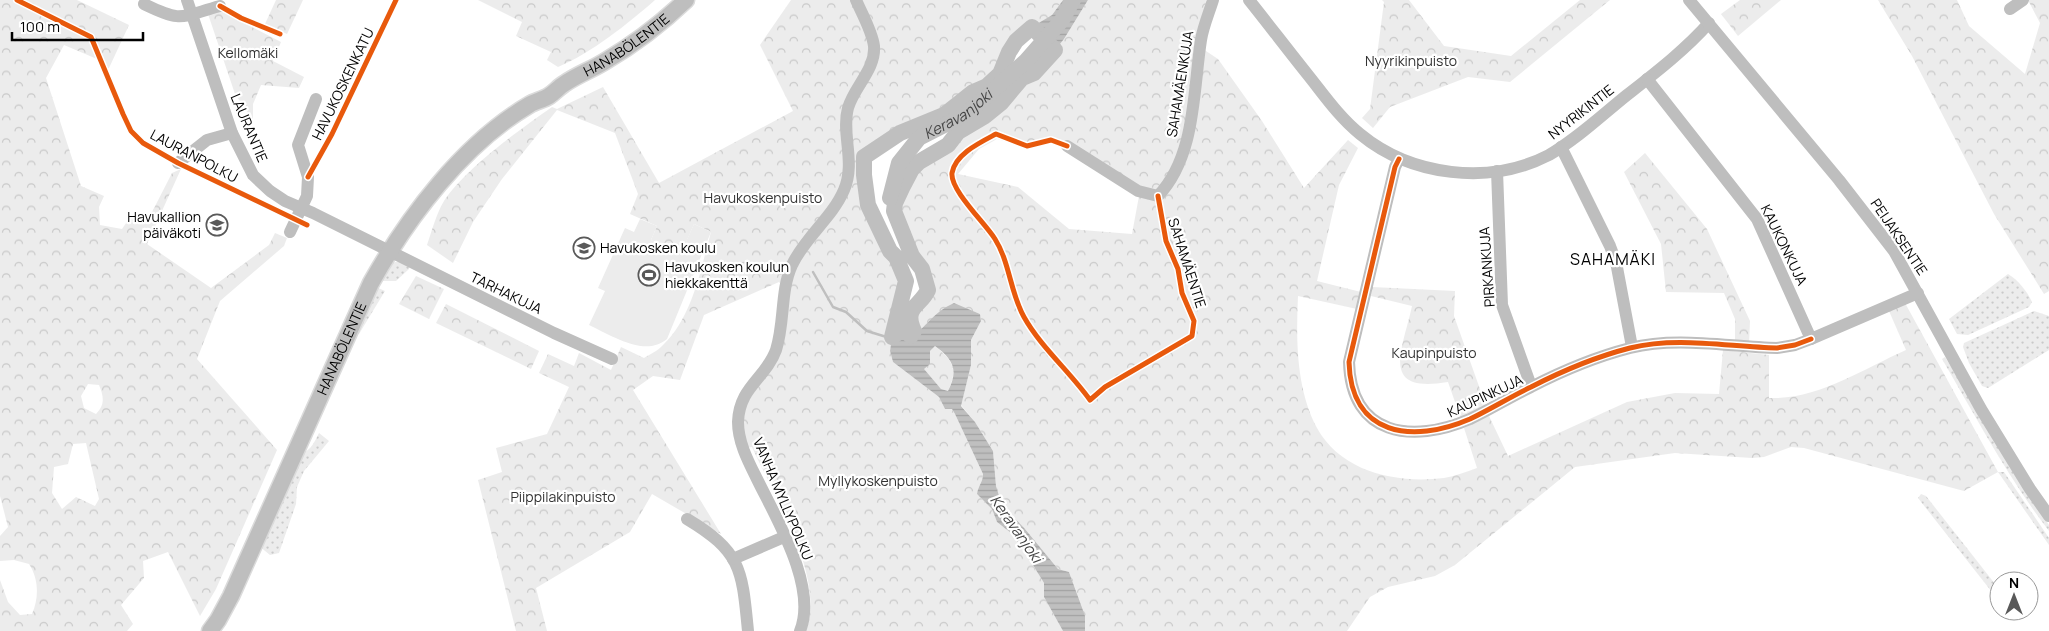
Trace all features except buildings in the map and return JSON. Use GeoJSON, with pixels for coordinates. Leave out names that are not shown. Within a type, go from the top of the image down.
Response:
{"type":"FeatureCollection","features":[{"type":"Feature","properties":{"kind":"main road","name":"HANABÖLENTIE"},"geometry":{"type":"LineString","coordinates":[[210,631],[231,596],[341,348],[389,252],[423,204],[447,176],[501,124],[530,104],[548,97],[563,84],[604,62],[658,24],[686,0]]}},
{"type":"Feature","properties":{"kind":"street","name":"LAURANTIE"},"geometry":{"type":"LineString","coordinates":[[187,0],[232,133],[253,175],[277,196],[389,252]]}},
{"type":"Feature","properties":{"kind":"street","name":"VANHA MYLLYPOLKU"},"geometry":{"type":"LineString","coordinates":[[800,631],[805,612],[804,599],[796,566],[746,455],[740,438],[739,411],[745,392],[772,358],[776,349],[784,294],[792,264],[800,250],[836,205],[844,190],[849,169],[848,110],[874,54],[872,38],[856,0]]}},
{"type":"Feature","properties":{"kind":"street","name":"SAHAMÄENKUJA"},"geometry":{"type":"LineString","coordinates":[[1067,146],[1138,192],[1158,196],[1172,178],[1184,149],[1202,37],[1213,0]]}},
{"type":"Feature","properties":{"kind":"street","name":"NYYRIKINTIE"},"geometry":{"type":"LineString","coordinates":[[1250,0],[1344,120],[1361,135],[1399,159],[1456,173],[1497,171],[1548,155],[1561,147],[1647,79],[1696,37],[1709,22]]}},
{"type":"Feature","properties":{"kind":"street","name":"PEIJAKSENTIE"},"geometry":{"type":"LineString","coordinates":[[1689,0],[1876,226],[1894,251],[1981,409],[2030,489],[2049,516]]}},
{"type":"Feature","properties":{"kind":"street"},"geometry":{"type":"LineString","coordinates":[[2010,9],[2023,0]]}},
{"type":"Feature","properties":{"kind":"street"},"geometry":{"type":"LineString","coordinates":[[144,4],[175,18],[220,6]]}},
{"type":"Feature","properties":{"kind":"street","name":"KAUKONKUJA"},"geometry":{"type":"LineString","coordinates":[[1647,79],[1758,218],[1811,339]]}},
{"type":"Feature","properties":{"kind":"street"},"geometry":{"type":"LineString","coordinates":[[290,232],[307,196],[308,184],[298,145],[316,99]]}},
{"type":"Feature","properties":{"kind":"street","name":"LAURANPOLKU"},"geometry":{"type":"LineString","coordinates":[[178,163],[207,140],[232,133]]}},
{"type":"Feature","properties":{"kind":"street"},"geometry":{"type":"LineString","coordinates":[[1561,147],[1616,262],[1632,348]]}},
{"type":"Feature","properties":{"kind":"street","name":"KAUPINKUJA"},"geometry":{"type":"LineString","coordinates":[[1399,159],[1395,167],[1349,362],[1350,382],[1355,399],[1363,411],[1375,422],[1405,430],[1428,431],[1470,418],[1531,386],[1595,358],[1632,348],[1666,343],[1777,348],[1796,345],[1811,339]]}},
{"type":"Feature","properties":{"kind":"street","name":"PIRKANKUJA"},"geometry":{"type":"LineString","coordinates":[[1497,171],[1502,305],[1531,386]]}},
{"type":"Feature","properties":{"kind":"street","name":"TARHAKUJA"},"geometry":{"type":"LineString","coordinates":[[389,252],[612,359]]}},
{"type":"Feature","properties":{"kind":"street"},"geometry":{"type":"LineString","coordinates":[[1811,339],[1918,293]]}},
{"type":"Feature","properties":{"kind":"street"},"geometry":{"type":"LineString","coordinates":[[687,519],[724,544],[734,558],[743,584],[748,631]]}},
{"type":"Feature","properties":{"kind":"street"},"geometry":{"type":"LineString","coordinates":[[734,558],[784,537]]}},
{"type":"Feature","properties":{"kind":"green space"},"geometry":{"type":"Polygon","coordinates":[[[0,0],[77,0],[129,25],[109,68],[102,70],[97,59],[64,45],[46,78],[81,186],[104,196],[99,207],[100,225],[122,229],[131,216],[148,220],[172,173],[181,169],[147,244],[211,288],[269,245],[275,233],[287,238],[284,246],[220,301],[197,359],[277,450],[216,589],[200,616],[168,552],[143,561],[144,578],[121,605],[133,624],[127,631],[0,631],[0,580],[8,602],[20,615],[32,614],[36,602],[37,589],[35,576],[29,564],[14,560],[0,561],[0,536],[8,527],[0,496],[0,0]],[[88,384],[81,396],[84,408],[96,414],[103,401],[102,393],[99,385],[88,384]],[[86,443],[73,444],[68,464],[54,467],[52,493],[62,509],[76,497],[95,506],[99,499],[86,443]]]}},
{"type":"Feature","properties":{"kind":"green space"},"geometry":{"type":"Polygon","coordinates":[[[276,0],[303,0],[287,34],[265,24],[276,0]]]}},
{"type":"Feature","properties":{"kind":"green space"},"geometry":{"type":"Polygon","coordinates":[[[478,0],[655,0],[596,46],[558,67],[547,60],[551,52],[516,36],[522,22],[478,0]]]}},
{"type":"Feature","properties":{"kind":"green space"},"geometry":{"type":"Polygon","coordinates":[[[791,0],[1063,0],[1052,15],[1024,33],[1016,41],[1000,74],[987,86],[973,92],[944,115],[900,133],[864,157],[864,175],[868,205],[890,251],[896,257],[906,281],[892,337],[890,351],[893,362],[939,397],[945,409],[952,409],[983,474],[977,494],[992,509],[997,522],[1011,533],[1023,549],[1044,583],[1044,597],[1063,631],[806,631],[810,610],[809,587],[804,562],[795,537],[752,447],[746,448],[740,414],[768,371],[785,289],[779,282],[704,315],[680,380],[653,376],[633,390],[721,534],[652,494],[630,532],[536,588],[547,631],[516,631],[478,480],[502,472],[496,448],[547,434],[569,387],[539,373],[548,354],[574,366],[579,353],[611,370],[621,347],[644,358],[663,345],[682,321],[688,307],[699,277],[711,232],[694,224],[681,254],[651,240],[657,226],[630,214],[638,194],[615,133],[557,110],[502,179],[473,222],[453,263],[427,245],[439,211],[454,188],[479,163],[509,138],[552,107],[557,109],[603,87],[659,183],[793,111],[760,45],[791,0]]]}},
{"type":"Feature","properties":{"kind":"green space"},"geometry":{"type":"Polygon","coordinates":[[[1088,0],[1206,0],[1203,49],[1218,59],[1262,121],[1304,188],[1348,140],[1358,148],[1339,185],[1317,281],[1361,292],[1357,309],[1298,296],[1297,329],[1301,380],[1310,413],[1327,443],[1355,465],[1372,472],[1408,479],[1444,478],[1477,468],[1464,428],[1489,416],[1508,456],[1627,402],[1675,393],[1719,394],[1723,350],[1769,355],[1769,398],[1805,394],[1822,389],[1906,350],[1889,311],[1905,303],[1998,472],[1964,491],[1804,448],[1791,447],[1764,457],[1752,458],[1675,453],[1575,467],[1455,565],[1435,576],[1388,587],[1370,597],[1347,631],[1085,631],[1076,591],[1069,572],[1058,569],[1025,529],[1002,505],[996,486],[993,451],[975,422],[961,405],[971,365],[971,340],[981,321],[980,314],[954,304],[911,336],[914,331],[910,317],[911,312],[928,290],[922,269],[912,256],[894,211],[895,203],[912,169],[919,162],[948,145],[964,127],[985,116],[1001,103],[1022,78],[1034,73],[1064,39],[1088,0]],[[997,139],[979,149],[958,174],[1018,187],[1069,229],[1132,234],[1139,196],[1056,142],[1045,142],[1027,148],[997,139]]]}},
{"type":"Feature","properties":{"kind":"green space","name":"Nyyrikinpuisto"},"geometry":{"type":"Polygon","coordinates":[[[1382,0],[1409,0],[1444,46],[1511,56],[1580,0],[1610,0],[1510,82],[1468,77],[1390,107],[1373,128],[1362,118],[1370,109],[1384,2],[1382,0]]]}},
{"type":"Feature","properties":{"kind":"green space"},"geometry":{"type":"Polygon","coordinates":[[[1740,0],[1781,0],[1738,36],[1721,14],[1740,0]]]}},
{"type":"Feature","properties":{"kind":"green space"},"geometry":{"type":"Polygon","coordinates":[[[1878,0],[1957,0],[1969,26],[2025,74],[2040,23],[2028,0],[2049,0],[2049,291],[2044,294],[1994,214],[1912,56],[1878,0]]]}},
{"type":"Feature","properties":{"kind":"green space","name":"Kellomäki"},"geometry":{"type":"Polygon","coordinates":[[[221,11],[281,42],[273,61],[304,77],[299,88],[261,85],[253,104],[253,120],[235,94],[208,14],[221,11]]]}},
{"type":"Feature","properties":{"kind":"green space"},"geometry":{"type":"Polygon","coordinates":[[[1645,153],[1707,229],[1750,321],[1749,345],[1735,343],[1735,319],[1724,293],[1666,292],[1661,244],[1624,172],[1645,153]]]}},
{"type":"Feature","properties":{"kind":"green space","name":"Havukosken koulun hiekkakenttä"},"geometry":{"type":"Polygon","coordinates":[[[640,219],[657,226],[651,240],[681,253],[694,224],[711,232],[667,339],[649,346],[638,346],[628,343],[589,325],[605,291],[598,288],[625,228],[634,232],[640,219]]]}},
{"type":"Feature","properties":{"kind":"green space"},"geometry":{"type":"Polygon","coordinates":[[[395,262],[410,266],[409,269],[396,281],[379,281],[389,265],[395,262]]]}},
{"type":"Feature","properties":{"kind":"green space"},"geometry":{"type":"Polygon","coordinates":[[[2008,274],[2028,294],[2032,302],[2029,307],[1968,335],[1957,334],[1949,319],[2008,274]]]}},
{"type":"Feature","properties":{"kind":"green space"},"geometry":{"type":"Polygon","coordinates":[[[416,276],[444,289],[429,319],[399,304],[416,276]]]}},
{"type":"Feature","properties":{"kind":"green space"},"geometry":{"type":"Polygon","coordinates":[[[376,287],[385,291],[359,334],[354,333],[376,287]]]}},
{"type":"Feature","properties":{"kind":"green space","name":"Kaupinpuisto"},"geometry":{"type":"Polygon","coordinates":[[[1372,287],[1455,291],[1454,316],[1486,406],[1461,419],[1448,382],[1426,384],[1412,381],[1403,375],[1400,365],[1401,352],[1412,306],[1371,296],[1372,287]]]}},
{"type":"Feature","properties":{"kind":"green space"},"geometry":{"type":"Polygon","coordinates":[[[446,304],[539,351],[531,369],[436,323],[446,304]]]}},
{"type":"Feature","properties":{"kind":"green space"},"geometry":{"type":"Polygon","coordinates":[[[2034,311],[2049,316],[2049,350],[1988,388],[1982,386],[1969,363],[1963,347],[1964,343],[2034,311]]]}},
{"type":"Feature","properties":{"kind":"green space"},"geometry":{"type":"Polygon","coordinates":[[[935,346],[946,356],[952,365],[953,376],[948,391],[941,389],[923,369],[930,364],[930,351],[935,346]]]}},
{"type":"Feature","properties":{"kind":"green space"},"geometry":{"type":"Polygon","coordinates":[[[1945,357],[2049,525],[2049,531],[1993,447],[1942,359],[1945,357]]]}},
{"type":"Feature","properties":{"kind":"green space"},"geometry":{"type":"Polygon","coordinates":[[[319,433],[329,441],[304,471],[297,487],[296,504],[279,553],[270,555],[259,546],[301,453],[310,448],[319,433]]]}},
{"type":"Feature","properties":{"kind":"green space"},"geometry":{"type":"Polygon","coordinates":[[[1998,472],[2004,472],[2049,538],[2049,545],[1998,472]]]}},
{"type":"Feature","properties":{"kind":"green space"},"geometry":{"type":"Polygon","coordinates":[[[1921,494],[1926,496],[1989,576],[1989,588],[1918,498],[1921,494]]]}},
{"type":"Feature","properties":{"kind":"water"},"geometry":{"type":"Polygon","coordinates":[[[1063,0],[1088,0],[1055,50],[1032,27],[1052,15],[1063,0]]]}},
{"type":"Feature","properties":{"kind":"water"},"geometry":{"type":"Polygon","coordinates":[[[954,303],[980,314],[981,321],[971,340],[971,365],[961,406],[975,422],[993,451],[996,486],[1002,505],[1025,529],[1058,569],[1069,572],[1085,616],[1085,631],[1063,631],[1044,597],[1044,583],[1023,549],[1011,533],[997,522],[992,509],[977,494],[983,474],[952,409],[945,409],[939,397],[893,362],[890,351],[892,337],[903,329],[912,336],[954,303]],[[935,346],[930,351],[930,364],[924,369],[941,389],[948,391],[953,377],[952,366],[950,360],[935,346]]]}},
{"type":"Feature","properties":{"kind":"waterway","name":"Keravanjoki"},"geometry":{"type":"LineString","coordinates":[[890,198],[899,163],[919,138],[966,114],[1026,61],[1062,20],[1073,0]]}},
{"type":"Feature","properties":{"kind":"waterway","name":"Keravanjoki"},"geometry":{"type":"LineString","coordinates":[[1032,27],[1055,50],[1034,73],[1022,78],[1001,103],[985,116],[958,132],[948,145],[919,162],[912,169],[895,203],[894,211],[912,256],[922,269],[928,290],[911,312],[910,317],[914,331],[911,336],[903,329],[892,337],[906,281],[896,257],[890,251],[868,205],[864,157],[900,133],[944,115],[973,92],[987,86],[1000,74],[1016,41],[1032,27]]}},
{"type":"Feature","properties":{"kind":"waterway"},"geometry":{"type":"LineString","coordinates":[[813,272],[833,307],[846,312],[867,331],[893,339]]}},
{"type":"Feature","properties":{"kind":"cycle path"},"geometry":{"type":"LineString","coordinates":[[17,0],[91,37],[131,131],[143,143],[178,163],[307,225]]}},
{"type":"Feature","properties":{"kind":"cycle path","name":"HAVUKOSKENKATU"},"geometry":{"type":"LineString","coordinates":[[308,177],[332,134],[396,0]]}},
{"type":"Feature","properties":{"kind":"cycle path"},"geometry":{"type":"LineString","coordinates":[[220,6],[241,18],[280,34]]}},
{"type":"Feature","properties":{"kind":"cycle path","name":"SAHAMÄENTIE"},"geometry":{"type":"LineString","coordinates":[[1067,146],[1051,140],[1027,146],[996,134],[963,154],[954,166],[952,173],[956,188],[1000,248],[1024,317],[1038,338],[1090,400],[1105,387],[1192,336],[1194,321],[1182,293],[1178,269],[1166,241],[1158,196]]}},
{"type":"Feature","properties":{"kind":"cycle path"},"geometry":{"type":"LineString","coordinates":[[1399,159],[1395,167],[1349,362],[1352,387],[1361,406],[1373,419],[1388,428],[1407,431],[1427,431],[1448,427],[1470,419],[1567,370],[1591,360],[1630,348],[1685,342],[1777,348],[1795,345],[1811,339]]}},
{"type":"Feature","properties":{"kind":"place","name":"Havukallion päiväkoti"},"geometry":{"type":"Point","coordinates":[217,225]}},
{"type":"Feature","properties":{"kind":"place","name":"Havukosken koulu"},"geometry":{"type":"Point","coordinates":[584,248]}},
{"type":"Feature","properties":{"kind":"place","name":"Havukosken koulun hiekkakenttä"},"geometry":{"type":"Point","coordinates":[649,275]}},
{"type":"Feature","properties":{"kind":"district","name":"SAHAMÄKI"},"geometry":{"type":"Point","coordinates":[1613,259]}},
{"type":"Feature","properties":{"kind":"park label","name":"Havukoskenpuisto"},"geometry":{"type":"Point","coordinates":[763,198]}},
{"type":"Feature","properties":{"kind":"park label","name":"Myllykoskenpuisto"},"geometry":{"type":"Point","coordinates":[878,481]}},
{"type":"Feature","properties":{"kind":"park label","name":"Piippilakinpuisto"},"geometry":{"type":"Point","coordinates":[563,497]}}]}
